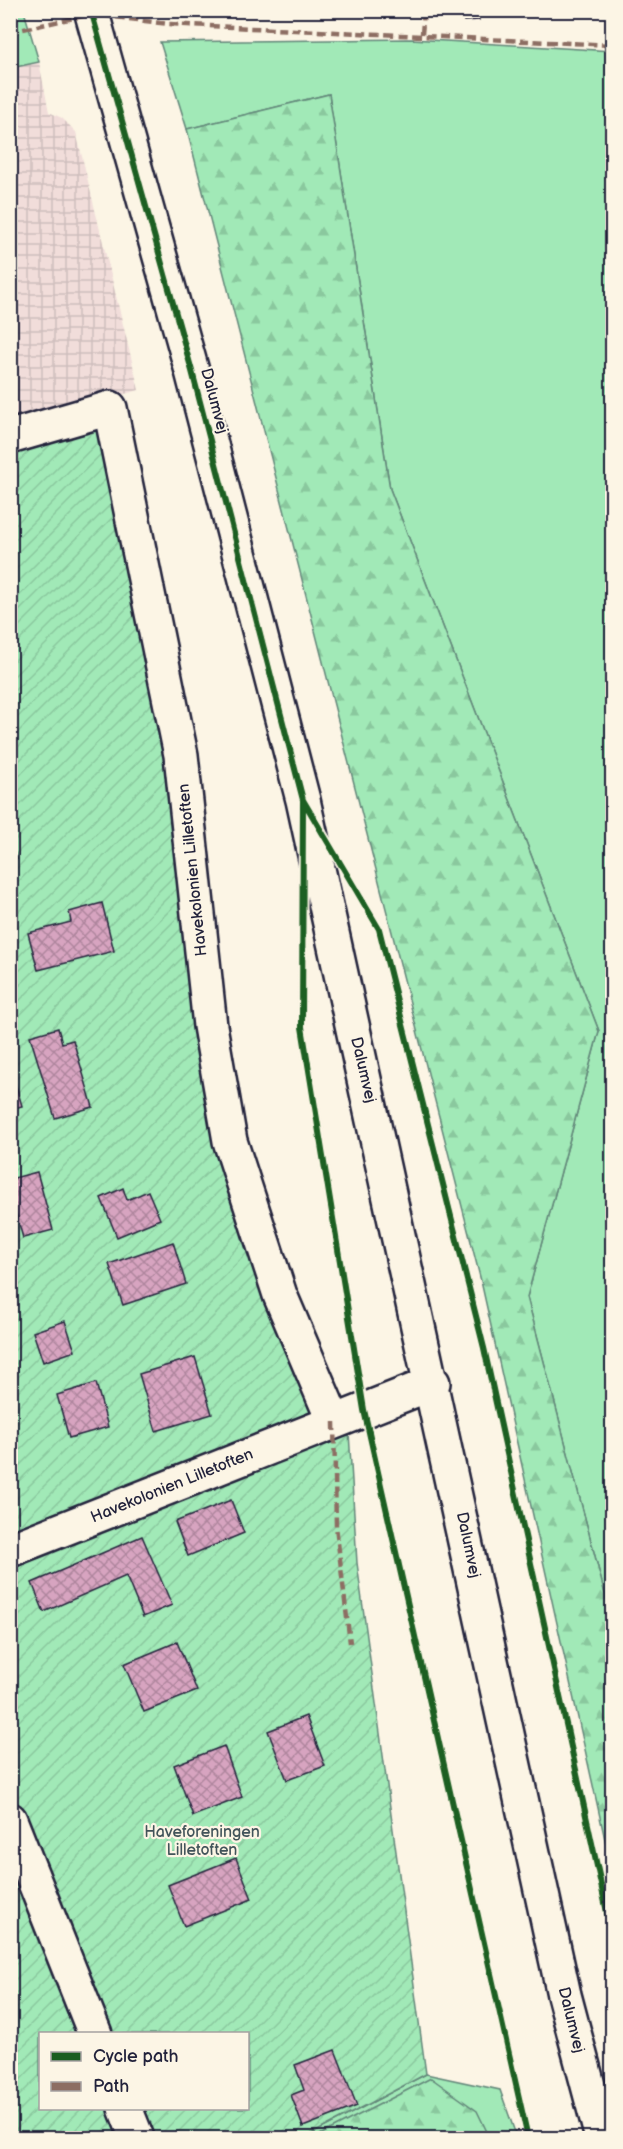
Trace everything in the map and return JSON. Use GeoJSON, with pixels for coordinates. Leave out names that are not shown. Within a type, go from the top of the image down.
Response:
{"type":"FeatureCollection","features":[{"type":"Feature","properties":{"kind":"street","name":"Dalumvej"},"geometry":{"type":"LineString","coordinates":[[91,10],[192,371],[303,800],[433,1383],[564,1995],[602,2139]]}},
{"type":"Feature","properties":{"kind":"street","name":"Havekolonien Lilletoften"},"geometry":{"type":"LineString","coordinates":[[10,437],[110,408],[181,754],[210,1026],[230,1142],[280,1295],[334,1422]]}},
{"type":"Feature","properties":{"kind":"street","name":"Havekolonien Lilletoften"},"geometry":{"type":"LineString","coordinates":[[10,1550],[433,1383]]}},
{"type":"Feature","properties":{"kind":"street"},"geometry":{"type":"LineString","coordinates":[[10,1820],[94,2032]]}},
{"type":"Feature","properties":{"kind":"street"},"geometry":{"type":"LineString","coordinates":[[125,2110],[137,2139]]}},
{"type":"Feature","properties":{"kind":"shaded area"},"geometry":{"type":"Polygon","coordinates":[[[39,62],[49,112],[62,118],[76,132],[139,390],[11,426],[11,68],[39,62]]]}},
{"type":"Feature","properties":{"kind":"green space"},"geometry":{"type":"Polygon","coordinates":[[[10,11],[24,11],[39,62],[11,68],[10,11]]]}},
{"type":"Feature","properties":{"kind":"green space"},"geometry":{"type":"Polygon","coordinates":[[[411,39],[612,51],[612,1621],[527,1297],[599,1031],[390,489],[329,94],[187,129],[160,42],[411,39]]]}},
{"type":"Feature","properties":{"kind":"green space"},"geometry":{"type":"Polygon","coordinates":[[[329,94],[390,489],[599,1031],[527,1297],[612,1621],[612,1871],[481,1281],[187,129],[329,94]]]}},
{"type":"Feature","properties":{"kind":"green space","name":"Haveforeningen Lilletoften"},"geometry":{"type":"Polygon","coordinates":[[[119,397],[238,1104],[286,1274],[348,1416],[357,1563],[426,2074],[304,2138],[11,2138],[11,426],[119,397]]]}},
{"type":"Feature","properties":{"kind":"green space"},"geometry":{"type":"Polygon","coordinates":[[[426,2074],[500,2090],[517,2138],[304,2138],[426,2074]]]}},
{"type":"Feature","properties":{"kind":"green space"},"geometry":{"type":"Polygon","coordinates":[[[431,2078],[477,2111],[490,2138],[314,2138],[431,2078]]]}},
{"type":"Feature","properties":{"kind":"building"},"geometry":{"type":"Polygon","coordinates":[[[463,10],[479,10],[479,20],[464,21],[463,10]]]}},
{"type":"Feature","properties":{"kind":"building"},"geometry":{"type":"Polygon","coordinates":[[[10,840],[17,859],[10,861],[10,840]]]}},
{"type":"Feature","properties":{"kind":"building"},"geometry":{"type":"Polygon","coordinates":[[[102,903],[114,951],[38,970],[28,933],[71,922],[69,912],[102,903]]]}},
{"type":"Feature","properties":{"kind":"building"},"geometry":{"type":"Polygon","coordinates":[[[58,1028],[62,1043],[73,1040],[93,1107],[55,1118],[30,1036],[58,1028]]]}},
{"type":"Feature","properties":{"kind":"building"},"geometry":{"type":"Polygon","coordinates":[[[10,1065],[22,1106],[10,1109],[10,1065]]]}},
{"type":"Feature","properties":{"kind":"building"},"geometry":{"type":"Polygon","coordinates":[[[37,1172],[53,1230],[23,1238],[10,1192],[10,1179],[37,1172]]]}},
{"type":"Feature","properties":{"kind":"building"},"geometry":{"type":"Polygon","coordinates":[[[123,1188],[127,1200],[148,1191],[160,1219],[117,1237],[101,1198],[123,1188]]]}},
{"type":"Feature","properties":{"kind":"building"},"geometry":{"type":"Polygon","coordinates":[[[173,1242],[186,1284],[123,1305],[109,1264],[173,1242]]]}},
{"type":"Feature","properties":{"kind":"building"},"geometry":{"type":"Polygon","coordinates":[[[65,1321],[75,1351],[43,1362],[33,1332],[65,1321]]]}},
{"type":"Feature","properties":{"kind":"building"},"geometry":{"type":"Polygon","coordinates":[[[195,1357],[212,1414],[156,1431],[139,1374],[195,1357]]]}},
{"type":"Feature","properties":{"kind":"building"},"geometry":{"type":"Polygon","coordinates":[[[96,1383],[108,1427],[69,1438],[57,1395],[96,1383]]]}},
{"type":"Feature","properties":{"kind":"building"},"geometry":{"type":"Polygon","coordinates":[[[231,1500],[244,1533],[188,1556],[175,1522],[231,1500]]]}},
{"type":"Feature","properties":{"kind":"building"},"geometry":{"type":"Polygon","coordinates":[[[142,1536],[172,1605],[143,1617],[126,1576],[44,1612],[32,1583],[142,1536]]]}},
{"type":"Feature","properties":{"kind":"building"},"geometry":{"type":"Polygon","coordinates":[[[177,1642],[197,1691],[144,1712],[124,1664],[177,1642]]]}},
{"type":"Feature","properties":{"kind":"building"},"geometry":{"type":"Polygon","coordinates":[[[306,1716],[325,1766],[287,1780],[268,1731],[306,1716]]]}},
{"type":"Feature","properties":{"kind":"building"},"geometry":{"type":"Polygon","coordinates":[[[224,1746],[242,1797],[193,1816],[174,1765],[224,1746]]]}},
{"type":"Feature","properties":{"kind":"building"},"geometry":{"type":"Polygon","coordinates":[[[236,1858],[252,1899],[184,1926],[168,1885],[236,1858]]]}},
{"type":"Feature","properties":{"kind":"building"},"geometry":{"type":"Polygon","coordinates":[[[335,2050],[357,2106],[303,2127],[291,2095],[304,2090],[295,2065],[335,2050]]]}},
{"type":"Feature","properties":{"kind":"marked path"},"geometry":{"type":"LineString","coordinates":[[422,34],[424,10]]}},
{"type":"Feature","properties":{"kind":"marked path"},"geometry":{"type":"LineString","coordinates":[[10,32],[92,14],[168,24],[612,45]]}},
{"type":"Feature","properties":{"kind":"marked path"},"geometry":{"type":"LineString","coordinates":[[334,1422],[336,1526],[350,1643]]}},
{"type":"Feature","properties":{"kind":"cycle path"},"geometry":{"type":"LineString","coordinates":[[91,10],[192,371],[303,800],[302,1027],[364,1410],[528,2138]]}},
{"type":"Feature","properties":{"kind":"cycle path"},"geometry":{"type":"LineString","coordinates":[[303,800],[379,929],[484,1348],[612,1935]]}}]}
